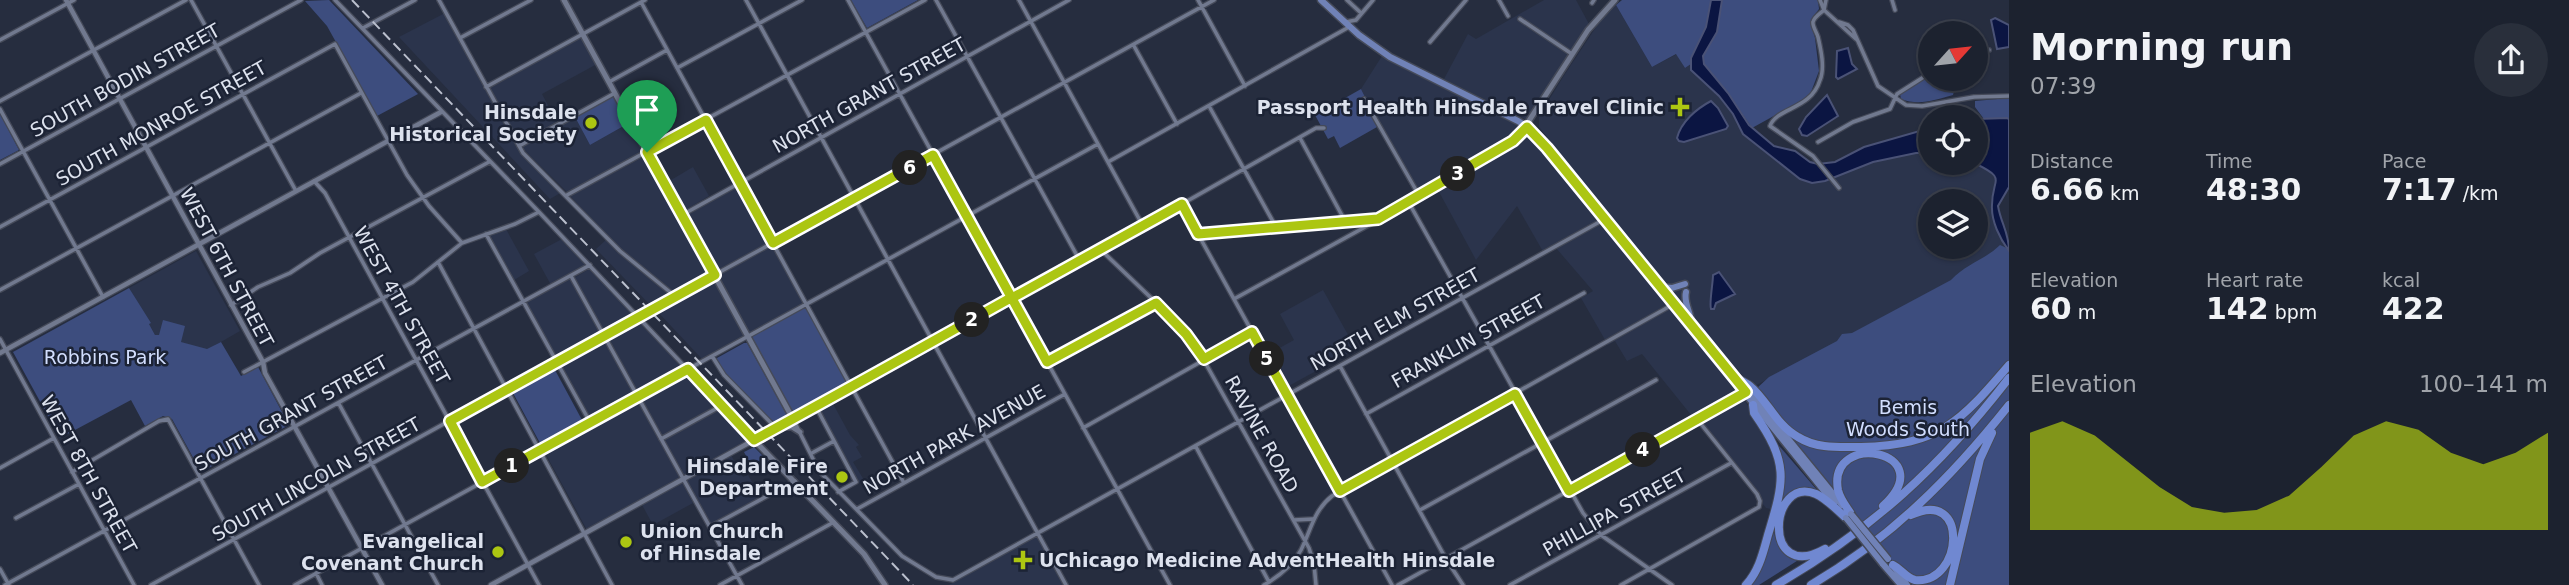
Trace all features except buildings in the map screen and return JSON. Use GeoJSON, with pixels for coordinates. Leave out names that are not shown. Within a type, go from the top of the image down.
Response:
{"type":"FeatureCollection","features":[{"type":"Feature","properties":{"kind":"highway"},"geometry":{"type":"LineString","coordinates":[[1731,375],[1750,387],[1782,425],[1805,441],[1830,447],[1883,447],[1922,439],[1954,424],[1970,410],[2009,365]]}},
{"type":"Feature","properties":{"kind":"highway"},"geometry":{"type":"LineString","coordinates":[[1776,585],[1879,516],[1947,453],[2009,378]]}},
{"type":"Feature","properties":{"kind":"highway"},"geometry":{"type":"LineString","coordinates":[[1746,585],[1756,572],[1762,557],[1782,481],[1777,452],[1754,412],[1753,405]]}},
{"type":"Feature","properties":{"kind":"highway"},"geometry":{"type":"LineString","coordinates":[[1811,585],[1841,567],[1951,475],[2009,406]]}},
{"type":"Feature","properties":{"kind":"highway"},"geometry":{"type":"LineString","coordinates":[[1950,585],[1980,459],[2009,406]]}},
{"type":"Feature","properties":{"kind":"highway"},"geometry":{"type":"LineString","coordinates":[[1848,516],[1839,493],[1839,473],[1845,464],[1855,457],[1874,452],[1889,457],[1900,476],[1896,491],[1881,508],[1879,516]]}},
{"type":"Feature","properties":{"kind":"highway"},"geometry":{"type":"LineString","coordinates":[[1848,516],[1818,495],[1800,493],[1787,500],[1783,507],[1778,534],[1786,548],[1801,556],[1812,555],[1850,537]]}},
{"type":"Feature","properties":{"kind":"highway"},"geometry":{"type":"LineString","coordinates":[[1887,563],[1910,578],[1925,580],[1934,577],[1944,568],[1951,554],[1954,533],[1946,518],[1937,512],[1926,510],[1909,516],[1888,530]]}},
{"type":"Feature","properties":{"kind":"main road"},"geometry":{"type":"LineString","coordinates":[[564,0],[793,419]]}},
{"type":"Feature","properties":{"kind":"main road"},"geometry":{"type":"LineString","coordinates":[[1321,0],[1350,27],[1396,60],[1527,127],[1542,141],[1746,392],[1753,405],[1907,585]]}},
{"type":"Feature","properties":{"kind":"main road"},"geometry":{"type":"LineString","coordinates":[[885,585],[873,563],[754,440],[1182,204],[1198,234],[1378,219],[1513,141],[1527,127],[1583,38],[1612,1]]}},
{"type":"Feature","properties":{"kind":"main road"},"geometry":{"type":"LineString","coordinates":[[1660,286],[1685,288],[1686,304],[1692,318],[1691,325]]}},
{"type":"Feature","properties":{"kind":"main road"},"geometry":{"type":"LineString","coordinates":[[1746,392],[1753,396],[1848,516]]}},
{"type":"Feature","properties":{"kind":"main road"},"geometry":{"type":"LineString","coordinates":[[776,428],[790,426],[800,432]]}},
{"type":"Feature","properties":{"kind":"main road"},"geometry":{"type":"LineString","coordinates":[[1887,563],[1901,585]]}},
{"type":"Feature","properties":{"kind":"street"},"geometry":{"type":"LineString","coordinates":[[0,40],[74,0]]}},
{"type":"Feature","properties":{"kind":"street"},"geometry":{"type":"LineString","coordinates":[[0,101],[186,0]]}},
{"type":"Feature","properties":{"kind":"street"},"geometry":{"type":"LineString","coordinates":[[191,0],[296,191]]}},
{"type":"Feature","properties":{"kind":"street","name":"SOUTH BODIN STREET"},"geometry":{"type":"LineString","coordinates":[[0,164],[301,0]]}},
{"type":"Feature","properties":{"kind":"street"},"geometry":{"type":"LineString","coordinates":[[335,0],[754,440],[491,585]]}},
{"type":"Feature","properties":{"kind":"street"},"geometry":{"type":"LineString","coordinates":[[363,28],[415,0]]}},
{"type":"Feature","properties":{"kind":"street"},"geometry":{"type":"LineString","coordinates":[[439,0],[518,146],[620,251],[676,297]]}},
{"type":"Feature","properties":{"kind":"street"},"geometry":{"type":"LineString","coordinates":[[460,38],[531,0]]}},
{"type":"Feature","properties":{"kind":"street"},"geometry":{"type":"LineString","coordinates":[[746,0],[1066,585]]}},
{"type":"Feature","properties":{"kind":"street"},"geometry":{"type":"LineString","coordinates":[[677,68],[802,0]]}},
{"type":"Feature","properties":{"kind":"street"},"geometry":{"type":"LineString","coordinates":[[848,0],[1170,585]]}},
{"type":"Feature","properties":{"kind":"street"},"geometry":{"type":"LineString","coordinates":[[567,195],[925,0]]}},
{"type":"Feature","properties":{"kind":"street"},"geometry":{"type":"LineString","coordinates":[[936,0],[1080,261]]}},
{"type":"Feature","properties":{"kind":"street"},"geometry":{"type":"LineString","coordinates":[[1019,0],[1143,226]]}},
{"type":"Feature","properties":{"kind":"street","name":"NORTH GRANT STREET"},"geometry":{"type":"LineString","coordinates":[[682,215],[1069,0]]}},
{"type":"Feature","properties":{"kind":"street"},"geometry":{"type":"LineString","coordinates":[[1198,0],[1245,86]]}},
{"type":"Feature","properties":{"kind":"street","name":"SOUTH LINCOLN STREET"},"geometry":{"type":"LineString","coordinates":[[151,585],[1214,0]]}},
{"type":"Feature","properties":{"kind":"street"},"geometry":{"type":"LineString","coordinates":[[1347,0],[1361,13]]}},
{"type":"Feature","properties":{"kind":"street"},"geometry":{"type":"LineString","coordinates":[[1108,162],[1350,27],[1373,0]]}},
{"type":"Feature","properties":{"kind":"street"},"geometry":{"type":"LineString","coordinates":[[1430,42],[1466,0]]}},
{"type":"Feature","properties":{"kind":"street"},"geometry":{"type":"LineString","coordinates":[[1499,0],[1508,16]]}},
{"type":"Feature","properties":{"kind":"street"},"geometry":{"type":"LineString","coordinates":[[1821,0],[1824,10],[1856,39],[1878,86],[1906,105],[1922,106],[1974,97],[2009,96]]}},
{"type":"Feature","properties":{"kind":"street"},"geometry":{"type":"LineString","coordinates":[[1826,0],[1824,10],[1813,21],[1822,66],[1818,86],[1806,102],[1773,119],[1770,126],[1821,163],[1839,188]]}},
{"type":"Feature","properties":{"kind":"street"},"geometry":{"type":"LineString","coordinates":[[1892,0],[1895,10]]}},
{"type":"Feature","properties":{"kind":"street"},"geometry":{"type":"LineString","coordinates":[[486,87],[643,1],[667,50],[904,483]]}},
{"type":"Feature","properties":{"kind":"street","name":"WEST 6TH STREET"},"geometry":{"type":"LineString","coordinates":[[67,2],[263,362],[265,373],[382,585]]}},
{"type":"Feature","properties":{"kind":"street"},"geometry":{"type":"LineString","coordinates":[[1520,19],[1573,54]]}},
{"type":"Feature","properties":{"kind":"street"},"geometry":{"type":"LineString","coordinates":[[1350,27],[1356,20]]}},
{"type":"Feature","properties":{"kind":"street","name":"SOUTH MONROE STREET"},"geometry":{"type":"LineString","coordinates":[[0,227],[335,44],[361,93]]}},
{"type":"Feature","properties":{"kind":"street"},"geometry":{"type":"LineString","coordinates":[[1133,45],[1177,124]]}},
{"type":"Feature","properties":{"kind":"street"},"geometry":{"type":"LineString","coordinates":[[609,82],[667,50]]}},
{"type":"Feature","properties":{"kind":"street"},"geometry":{"type":"LineString","coordinates":[[1818,142],[1853,121],[1887,110],[1897,94],[1918,81]]}},
{"type":"Feature","properties":{"kind":"street"},"geometry":{"type":"LineString","coordinates":[[0,290],[361,93],[387,141],[424,198],[462,243]]}},
{"type":"Feature","properties":{"kind":"street"},"geometry":{"type":"LineString","coordinates":[[518,146],[615,93]]}},
{"type":"Feature","properties":{"kind":"street"},"geometry":{"type":"LineString","coordinates":[[1364,99],[1420,197]]}},
{"type":"Feature","properties":{"kind":"street"},"geometry":{"type":"LineString","coordinates":[[1209,106],[1276,228]]}},
{"type":"Feature","properties":{"kind":"street"},"geometry":{"type":"LineString","coordinates":[[0,109],[103,297]]}},
{"type":"Feature","properties":{"kind":"street"},"geometry":{"type":"LineString","coordinates":[[3,351],[441,112]]}},
{"type":"Feature","properties":{"kind":"street"},"geometry":{"type":"LineString","coordinates":[[1182,204],[1317,128],[1324,128]]}},
{"type":"Feature","properties":{"kind":"street"},"geometry":{"type":"LineString","coordinates":[[1300,138],[1345,221]]}},
{"type":"Feature","properties":{"kind":"street"},"geometry":{"type":"LineString","coordinates":[[295,585],[1098,144]]}},
{"type":"Feature","properties":{"kind":"street"},"geometry":{"type":"LineString","coordinates":[[231,305],[258,287],[290,273],[320,253],[490,162]]}},
{"type":"Feature","properties":{"kind":"street","name":"WEST 4TH STREET"},"geometry":{"type":"LineString","coordinates":[[314,181],[325,193],[539,585]]}},
{"type":"Feature","properties":{"kind":"street"},"geometry":{"type":"LineString","coordinates":[[1409,203],[1583,513],[1601,534],[1672,585]]}},
{"type":"Feature","properties":{"kind":"street"},"geometry":{"type":"LineString","coordinates":[[244,372],[413,282],[462,243],[539,212]]}},
{"type":"Feature","properties":{"kind":"street"},"geometry":{"type":"LineString","coordinates":[[1234,299],[1378,219]]}},
{"type":"Feature","properties":{"kind":"street","name":"NORTH ELM STREET"},"geometry":{"type":"LineString","coordinates":[[793,419],[819,471],[838,492],[906,560],[936,577],[953,580],[1605,219]]}},
{"type":"Feature","properties":{"kind":"street"},"geometry":{"type":"LineString","coordinates":[[486,234],[590,423]]}},
{"type":"Feature","properties":{"kind":"street"},"geometry":{"type":"LineString","coordinates":[[1198,234],[1392,585]]}},
{"type":"Feature","properties":{"kind":"street","name":"RAVINE ROAD"},"geometry":{"type":"LineString","coordinates":[[1100,250],[1186,334],[1204,359],[1305,541],[1314,564],[1316,585]]}},
{"type":"Feature","properties":{"kind":"street"},"geometry":{"type":"LineString","coordinates":[[438,262],[612,585]]}},
{"type":"Feature","properties":{"kind":"street","name":"SOUTH GRANT STREET"},"geometry":{"type":"LineString","coordinates":[[7,584],[590,265]]}},
{"type":"Feature","properties":{"kind":"street"},"geometry":{"type":"LineString","coordinates":[[570,276],[742,585]]}},
{"type":"Feature","properties":{"kind":"street","name":"FRANKLIN STREET"},"geometry":{"type":"LineString","coordinates":[[1366,414],[1584,293]]}},
{"type":"Feature","properties":{"kind":"street"},"geometry":{"type":"LineString","coordinates":[[1047,362],[1156,303]]}},
{"type":"Feature","properties":{"kind":"street"},"geometry":{"type":"LineString","coordinates":[[1264,585],[1295,559],[1313,519],[1327,500],[1340,491],[1674,304]]}},
{"type":"Feature","properties":{"kind":"street"},"geometry":{"type":"LineString","coordinates":[[1083,428],[1252,332]]}},
{"type":"Feature","properties":{"kind":"street","name":"WEST 8TH STREET"},"geometry":{"type":"LineString","coordinates":[[0,339],[3,351],[134,585]]}},
{"type":"Feature","properties":{"kind":"street"},"geometry":{"type":"LineString","coordinates":[[712,356],[724,375],[776,428]]}},
{"type":"Feature","properties":{"kind":"street"},"geometry":{"type":"LineString","coordinates":[[1340,366],[1463,585]]}},
{"type":"Feature","properties":{"kind":"street"},"geometry":{"type":"LineString","coordinates":[[1420,510],[1656,380]]}},
{"type":"Feature","properties":{"kind":"street"},"geometry":{"type":"LineString","coordinates":[[1398,585],[1746,392]]}},
{"type":"Feature","properties":{"kind":"street","name":"NORTH PARK AVENUE"},"geometry":{"type":"LineString","coordinates":[[857,509],[1065,394]]}},
{"type":"Feature","properties":{"kind":"street"},"geometry":{"type":"LineString","coordinates":[[339,404],[438,585]]}},
{"type":"Feature","properties":{"kind":"street"},"geometry":{"type":"LineString","coordinates":[[661,439],[721,407]]}},
{"type":"Feature","properties":{"kind":"street"},"geometry":{"type":"LineString","coordinates":[[816,407],[856,482],[838,492]]}},
{"type":"Feature","properties":{"kind":"street"},"geometry":{"type":"LineString","coordinates":[[72,472],[166,419],[171,422],[259,585]]}},
{"type":"Feature","properties":{"kind":"street"},"geometry":{"type":"LineString","coordinates":[[1621,585],[1759,508],[1757,495],[1697,419]]}},
{"type":"Feature","properties":{"kind":"street"},"geometry":{"type":"LineString","coordinates":[[0,468],[54,438]]}},
{"type":"Feature","properties":{"kind":"street"},"geometry":{"type":"LineString","coordinates":[[812,453],[834,441]]}},
{"type":"Feature","properties":{"kind":"street"},"geometry":{"type":"LineString","coordinates":[[1196,447],[1269,582]]}},
{"type":"Feature","properties":{"kind":"street","name":"PHILLIPA STREET"},"geometry":{"type":"LineString","coordinates":[[1510,585],[1731,463]]}},
{"type":"Feature","properties":{"kind":"street"},"geometry":{"type":"LineString","coordinates":[[710,527],[794,481]]}},
{"type":"Feature","properties":{"kind":"street"},"geometry":{"type":"LineString","coordinates":[[16,519],[79,484]]}},
{"type":"Feature","properties":{"kind":"street"},"geometry":{"type":"LineString","coordinates":[[1294,520],[1302,522],[1313,519]]}},
{"type":"Feature","properties":{"kind":"street"},"geometry":{"type":"LineString","coordinates":[[720,585],[834,522]]}},
{"type":"Feature","properties":{"kind":"street"},"geometry":{"type":"LineString","coordinates":[[1295,559],[1314,564]]}},
{"type":"Feature","properties":{"kind":"street"},"geometry":{"type":"LineString","coordinates":[[0,569],[7,584]]}},
{"type":"Feature","properties":{"kind":"street"},"geometry":{"type":"LineString","coordinates":[[316,573],[322,585]]}},
{"type":"Feature","properties":{"kind":"shaded area"},"geometry":{"type":"Polygon","coordinates":[[[1544,0],[1576,0],[1589,24],[1526,120],[1444,79],[1468,34],[1476,39],[1544,0]]]}},
{"type":"Feature","properties":{"kind":"shaded area"},"geometry":{"type":"Polygon","coordinates":[[[1711,0],[1722,0],[1717,32],[1703,56],[1704,64],[1749,125],[1774,146],[1795,151],[1810,162],[1818,164],[1835,162],[1864,147],[1918,131],[1918,153],[1873,162],[1825,181],[1812,183],[1800,179],[1743,134],[1733,114],[1719,96],[1691,70],[1691,58],[1706,27],[1711,0]]]}},
{"type":"Feature","properties":{"kind":"shaded area"},"geometry":{"type":"Polygon","coordinates":[[[1616,5],[1652,67],[1677,54],[1685,68],[1690,65],[1691,70],[1719,96],[1733,114],[1737,125],[1800,179],[1916,153],[1918,175],[1988,175],[1988,170],[1995,178],[1997,186],[1991,207],[2008,250],[1753,387],[1685,313],[1539,127],[1539,116],[1600,21],[1616,5]]]}},
{"type":"Feature","properties":{"kind":"shaded area"},"geometry":{"type":"Polygon","coordinates":[[[445,13],[516,146],[562,192],[550,199],[399,37],[445,13]]]}},
{"type":"Feature","properties":{"kind":"shaded area"},"geometry":{"type":"Polygon","coordinates":[[[1995,18],[2009,25],[2009,47],[1997,49],[1991,20],[1995,18]]]}},
{"type":"Feature","properties":{"kind":"shaded area"},"geometry":{"type":"Polygon","coordinates":[[[582,37],[597,64],[542,94],[557,122],[519,143],[490,88],[582,37]]]}},
{"type":"Feature","properties":{"kind":"shaded area"},"geometry":{"type":"Polygon","coordinates":[[[1848,48],[1852,64],[1857,69],[1838,79],[1837,51],[1848,48]]]}},
{"type":"Feature","properties":{"kind":"shaded area"},"geometry":{"type":"Polygon","coordinates":[[[1382,56],[1521,127],[1518,133],[1416,196],[1364,103],[1367,101],[1361,89],[1382,56]]]}},
{"type":"Feature","properties":{"kind":"shaded area"},"geometry":{"type":"Polygon","coordinates":[[[1827,95],[1838,116],[1807,136],[1802,135],[1799,129],[1806,117],[1827,95]]]}},
{"type":"Feature","properties":{"kind":"shaded area"},"geometry":{"type":"Polygon","coordinates":[[[1711,101],[1728,126],[1726,129],[1684,142],[1679,141],[1679,132],[1686,121],[1711,101]]]}},
{"type":"Feature","properties":{"kind":"shaded area"},"geometry":{"type":"Polygon","coordinates":[[[575,117],[590,145],[629,123],[645,151],[567,192],[521,147],[575,117]]]}},
{"type":"Feature","properties":{"kind":"shaded area"},"geometry":{"type":"Polygon","coordinates":[[[1988,119],[2009,119],[2009,187],[1998,206],[2008,238],[2009,251],[1999,235],[1993,217],[1996,180],[1988,171],[1988,119]]]}},
{"type":"Feature","properties":{"kind":"shaded area"},"geometry":{"type":"Polygon","coordinates":[[[1528,132],[1626,251],[1759,422],[1777,463],[1778,481],[1771,509],[1766,508],[1642,354],[1627,361],[1615,341],[1608,345],[1581,298],[1593,291],[1556,248],[1545,255],[1517,206],[1476,260],[1438,190],[1519,141],[1528,132]]]}},
{"type":"Feature","properties":{"kind":"shaded area"},"geometry":{"type":"Polygon","coordinates":[[[647,155],[713,274],[676,294],[618,247],[570,196],[647,155]]]}},
{"type":"Feature","properties":{"kind":"shaded area"},"geometry":{"type":"Polygon","coordinates":[[[693,167],[709,196],[682,212],[666,183],[693,167]]]}},
{"type":"Feature","properties":{"kind":"shaded area"},"geometry":{"type":"Polygon","coordinates":[[[739,186],[805,304],[749,334],[685,216],[739,186]]]}},
{"type":"Feature","properties":{"kind":"shaded area"},"geometry":{"type":"Polygon","coordinates":[[[506,229],[529,271],[514,280],[489,235],[506,229]]]}},
{"type":"Feature","properties":{"kind":"shaded area"},"geometry":{"type":"Polygon","coordinates":[[[562,239],[587,266],[551,285],[534,254],[562,239]]]}},
{"type":"Feature","properties":{"kind":"shaded area"},"geometry":{"type":"Polygon","coordinates":[[[607,239],[673,296],[652,307],[596,249],[607,239]]]}},
{"type":"Feature","properties":{"kind":"shaded area"},"geometry":{"type":"Polygon","coordinates":[[[196,251],[240,331],[207,350],[155,335],[129,288],[196,251]]]}},
{"type":"Feature","properties":{"kind":"shaded area"},"geometry":{"type":"Polygon","coordinates":[[[589,269],[636,316],[605,333],[574,278],[589,269]]]}},
{"type":"Feature","properties":{"kind":"shaded area"},"geometry":{"type":"Polygon","coordinates":[[[1719,272],[1735,294],[1716,303],[1714,309],[1711,309],[1713,275],[1719,272]]]}},
{"type":"Feature","properties":{"kind":"shaded area"},"geometry":{"type":"Polygon","coordinates":[[[715,278],[746,335],[702,359],[656,310],[715,278]]]}},
{"type":"Feature","properties":{"kind":"shaded area"},"geometry":{"type":"Polygon","coordinates":[[[570,279],[601,335],[556,360],[525,303],[570,279]]]}},
{"type":"Feature","properties":{"kind":"shaded area"},"geometry":{"type":"Polygon","coordinates":[[[1323,290],[1356,349],[1285,388],[1267,355],[1294,340],[1280,314],[1323,290]]]}},
{"type":"Feature","properties":{"kind":"shaded area"},"geometry":{"type":"Polygon","coordinates":[[[639,320],[685,368],[638,394],[608,337],[639,320]]]}},
{"type":"Feature","properties":{"kind":"shaded area"},"geometry":{"type":"Polygon","coordinates":[[[604,339],[635,396],[590,421],[558,364],[604,339]]]}},
{"type":"Feature","properties":{"kind":"shaded area"},"geometry":{"type":"Polygon","coordinates":[[[687,373],[751,440],[683,476],[641,398],[687,373]]]}},
{"type":"Feature","properties":{"kind":"shaded area"},"geometry":{"type":"Polygon","coordinates":[[[637,400],[681,479],[587,530],[544,451],[637,400]]]}},
{"type":"Feature","properties":{"kind":"shaded area"},"geometry":{"type":"Polygon","coordinates":[[[832,402],[850,435],[859,445],[856,447],[862,457],[853,462],[864,480],[858,483],[818,409],[832,402]]]}},
{"type":"Feature","properties":{"kind":"shaded area"},"geometry":{"type":"Polygon","coordinates":[[[731,455],[743,477],[748,475],[761,497],[710,525],[685,480],[731,455]]]}},
{"type":"Feature","properties":{"kind":"shaded area"},"geometry":{"type":"Polygon","coordinates":[[[682,482],[693,503],[653,525],[641,503],[682,482]]]}},
{"type":"Feature","properties":{"kind":"shaded area","name":"UChicago Medicine AdventHealth Hinsdale"},"geometry":{"type":"Polygon","coordinates":[[[1038,534],[1066,585],[949,585],[1038,534]]]}},
{"type":"Feature","properties":{"kind":"green space"},"geometry":{"type":"Polygon","coordinates":[[[329,0],[418,94],[377,116],[327,26],[305,1],[329,0]]]}},
{"type":"Feature","properties":{"kind":"green space"},"geometry":{"type":"Polygon","coordinates":[[[851,0],[918,0],[867,28],[851,0]]]}},
{"type":"Feature","properties":{"kind":"green space"},"geometry":{"type":"Polygon","coordinates":[[[1622,0],[1818,0],[1819,9],[1811,24],[1819,71],[1811,92],[1806,98],[1752,128],[1704,64],[1703,56],[1685,68],[1676,54],[1652,67],[1616,5],[1622,0]]]}},
{"type":"Feature","properties":{"kind":"green space"},"geometry":{"type":"Polygon","coordinates":[[[1918,82],[1918,91],[1954,91],[1953,95],[1927,102],[1901,99],[1900,94],[1918,82]]]}},
{"type":"Feature","properties":{"kind":"green space"},"geometry":{"type":"Polygon","coordinates":[[[1361,89],[1367,101],[1364,103],[1377,127],[1340,148],[1334,136],[1328,139],[1315,115],[1361,89]]]}},
{"type":"Feature","properties":{"kind":"green space"},"geometry":{"type":"Polygon","coordinates":[[[614,96],[629,123],[590,145],[575,117],[614,96]]]}},
{"type":"Feature","properties":{"kind":"green space"},"geometry":{"type":"Polygon","coordinates":[[[2009,98],[2009,119],[1988,119],[1988,105],[1975,105],[1975,101],[2009,98]]]}},
{"type":"Feature","properties":{"kind":"green space"},"geometry":{"type":"Polygon","coordinates":[[[0,114],[19,150],[0,160],[0,114]]]}},
{"type":"Feature","properties":{"kind":"green space","name":"Bemis Woods South"},"geometry":{"type":"Polygon","coordinates":[[[2000,245],[2009,249],[2009,585],[1912,585],[1791,437],[1756,389],[1769,377],[1837,341],[1842,334],[1852,333],[1951,280],[1981,259],[1988,259],[1989,254],[2000,245]]]}},
{"type":"Feature","properties":{"kind":"green space","name":"Robbins Park"},"geometry":{"type":"Polygon","coordinates":[[[129,288],[151,323],[149,324],[155,335],[159,335],[163,320],[185,326],[181,342],[207,349],[221,342],[241,376],[258,367],[289,425],[201,472],[172,419],[163,416],[145,426],[131,400],[60,438],[13,352],[129,288]]]}},
{"type":"Feature","properties":{"kind":"green space"},"geometry":{"type":"Polygon","coordinates":[[[806,307],[848,385],[793,415],[751,337],[806,307]]]}},
{"type":"Feature","properties":{"kind":"green space"},"geometry":{"type":"Polygon","coordinates":[[[747,343],[787,415],[787,418],[775,425],[716,361],[747,343]]]}},
{"type":"Feature","properties":{"kind":"green space"},"geometry":{"type":"Polygon","coordinates":[[[555,370],[582,420],[540,443],[513,393],[555,370]]]}},
{"type":"Feature","properties":{"kind":"green space"},"geometry":{"type":"Polygon","coordinates":[[[1778,445],[1817,490],[1802,488],[1782,498],[1785,476],[1778,445]]]}},
{"type":"Feature","properties":{"kind":"green space"},"geometry":{"type":"Polygon","coordinates":[[[754,447],[770,463],[754,471],[744,452],[754,447]]]}},
{"type":"Feature","properties":{"kind":"green space"},"geometry":{"type":"Polygon","coordinates":[[[1774,532],[1782,550],[1800,559],[1759,585],[1750,585],[1764,559],[1774,532]]]}},
{"type":"Feature","properties":{"kind":"railway"},"geometry":{"type":"LineString","coordinates":[[352,0],[913,585]]}},
{"type":"Feature","properties":{"kind":"place","name":"Passport Health Hinsdale Travel Clinic"},"geometry":{"type":"Point","coordinates":[1680,107]}},
{"type":"Feature","properties":{"kind":"place","name":"Hinsdale Historical Society"},"geometry":{"type":"Point","coordinates":[591,123]}},
{"type":"Feature","properties":{"kind":"place","name":"Hinsdale Fire Department"},"geometry":{"type":"Point","coordinates":[842,477]}},
{"type":"Feature","properties":{"kind":"place","name":"Union Church of Hinsdale"},"geometry":{"type":"Point","coordinates":[626,542]}},
{"type":"Feature","properties":{"kind":"place","name":"Evangelical Covenant Church"},"geometry":{"type":"Point","coordinates":[498,552]}},
{"type":"Feature","properties":{"kind":"place","name":"UChicago Medicine AdventHealth Hinsdale"},"geometry":{"type":"Point","coordinates":[1023,560]}},
{"type":"Feature","properties":{"kind":"route"},"geometry":{"type":"LineString","coordinates":[[647,152],[706,120],[773,243],[933,155],[1012,298],[1047,362],[1156,303],[1186,334],[1204,359],[1252,332],[1340,491],[1515,394],[1569,491],[1746,392],[1527,127],[1513,141],[1378,219],[1198,234],[1182,204],[1100,250],[1012,298],[1007,300],[816,407],[754,440],[688,369],[482,482],[450,421],[715,275],[647,152]]}}]}
